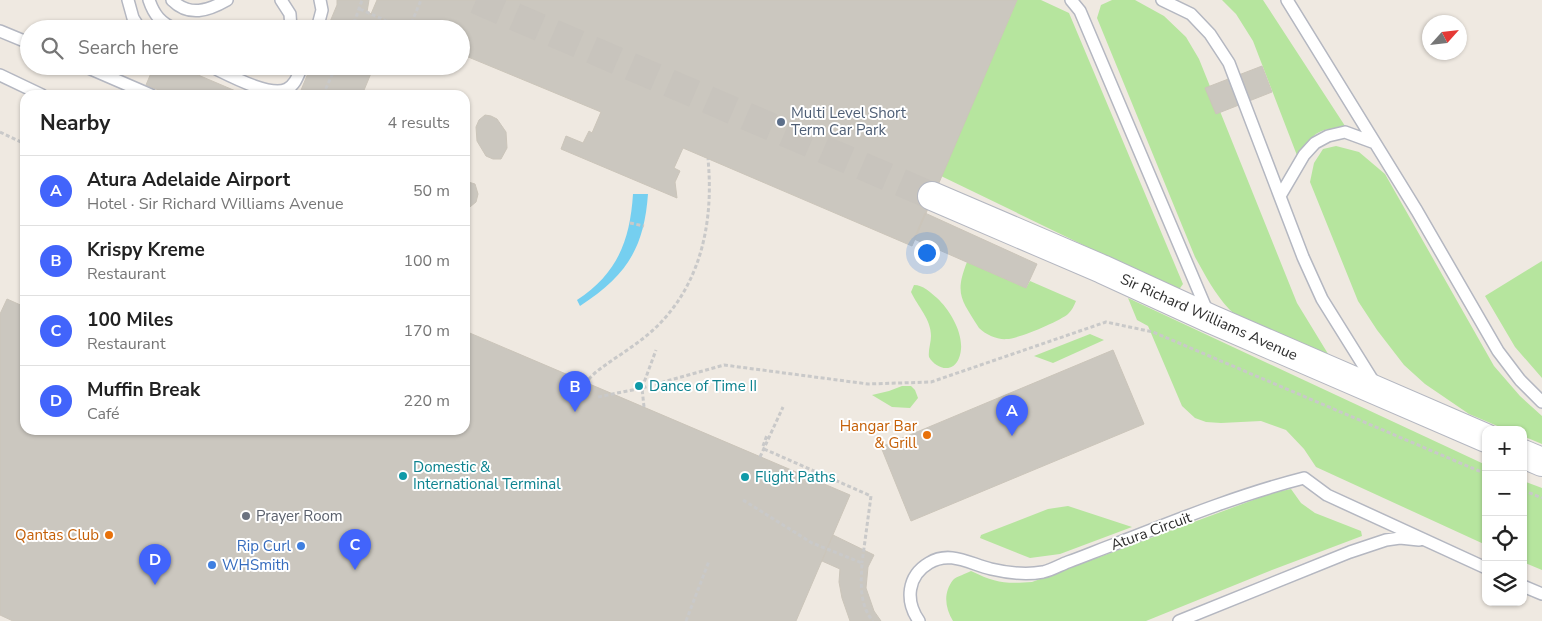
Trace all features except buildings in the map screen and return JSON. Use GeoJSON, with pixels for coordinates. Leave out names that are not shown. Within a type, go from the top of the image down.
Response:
{"type":"FeatureCollection","features":[{"type":"Feature","properties":{"kind":"main road","name":"Sir Richard Williams Avenue"},"geometry":{"type":"LineString","coordinates":[[932,196],[1102,269],[1211,320],[1482,436]]}},
{"type":"Feature","properties":{"kind":"main road"},"geometry":{"type":"LineString","coordinates":[[1527,456],[1542,462]]}},
{"type":"Feature","properties":{"kind":"lane"},"geometry":{"type":"LineString","coordinates":[[128,0],[134,20]]}},
{"type":"Feature","properties":{"kind":"lane"},"geometry":{"type":"LineString","coordinates":[[149,0],[157,17],[162,20]]}},
{"type":"Feature","properties":{"kind":"lane"},"geometry":{"type":"LineString","coordinates":[[172,0],[184,9],[196,12],[206,10],[226,0]]}},
{"type":"Feature","properties":{"kind":"lane"},"geometry":{"type":"LineString","coordinates":[[281,0],[290,14],[290,20]]}},
{"type":"Feature","properties":{"kind":"lane"},"geometry":{"type":"LineString","coordinates":[[319,20],[322,10],[320,0]]}},
{"type":"Feature","properties":{"kind":"lane"},"geometry":{"type":"LineString","coordinates":[[1071,0],[1080,11],[1211,320]]}},
{"type":"Feature","properties":{"kind":"lane"},"geometry":{"type":"LineString","coordinates":[[1162,0],[1191,14],[1210,34],[1229,64],[1303,257],[1322,298],[1380,392]]}},
{"type":"Feature","properties":{"kind":"lane"},"geometry":{"type":"LineString","coordinates":[[1281,0],[1303,25]]}},
{"type":"Feature","properties":{"kind":"lane"},"geometry":{"type":"LineString","coordinates":[[1288,0],[1498,351],[1520,380],[1542,402]]}},
{"type":"Feature","properties":{"kind":"lane"},"geometry":{"type":"LineString","coordinates":[[0,30],[20,39]]}},
{"type":"Feature","properties":{"kind":"lane"},"geometry":{"type":"LineString","coordinates":[[0,75],[32,90]]}},
{"type":"Feature","properties":{"kind":"lane"},"geometry":{"type":"LineString","coordinates":[[105,75],[139,90]]}},
{"type":"Feature","properties":{"kind":"lane"},"geometry":{"type":"LineString","coordinates":[[231,75],[268,90]]}},
{"type":"Feature","properties":{"kind":"lane"},"geometry":{"type":"LineString","coordinates":[[284,90],[296,81],[298,75]]}},
{"type":"Feature","properties":{"kind":"lane"},"geometry":{"type":"LineString","coordinates":[[1280,196],[1304,155],[1315,143],[1328,136],[1345,132],[1375,143]]}},
{"type":"Feature","properties":{"kind":"lane","name":"Atura Circuit"},"geometry":{"type":"LineString","coordinates":[[919,621],[913,612],[909,596],[910,584],[918,571],[930,562],[943,557],[961,558],[989,568],[1016,574],[1043,572],[1154,529],[1274,486],[1304,478],[1327,495],[1482,566]]}},
{"type":"Feature","properties":{"kind":"lane","name":"Atura Circuit"},"geometry":{"type":"LineString","coordinates":[[1179,621],[1350,552],[1386,540],[1400,538],[1428,541]]}},
{"type":"Feature","properties":{"kind":"lane"},"geometry":{"type":"LineString","coordinates":[[1527,588],[1542,594]]}},
{"type":"Feature","properties":{"kind":"path"},"geometry":{"type":"LineString","coordinates":[[356,20],[362,0]]}},
{"type":"Feature","properties":{"kind":"path"},"geometry":{"type":"LineString","coordinates":[[413,20],[421,0]]}},
{"type":"Feature","properties":{"kind":"path"},"geometry":{"type":"LineString","coordinates":[[360,9],[383,20]]}},
{"type":"Feature","properties":{"kind":"path"},"geometry":{"type":"LineString","coordinates":[[325,90],[332,75]]}},
{"type":"Feature","properties":{"kind":"path"},"geometry":{"type":"LineString","coordinates":[[0,132],[20,142]]}},
{"type":"Feature","properties":{"kind":"path"},"geometry":{"type":"LineString","coordinates":[[580,389],[596,373],[640,342],[653,330],[680,298],[705,239],[710,199],[708,159]]}},
{"type":"Feature","properties":{"kind":"path"},"geometry":{"type":"LineString","coordinates":[[630,223],[644,226]]}},
{"type":"Feature","properties":{"kind":"path"},"geometry":{"type":"LineString","coordinates":[[598,396],[642,388],[724,365],[868,384],[931,382],[1106,322],[1153,332],[1482,472]]}},
{"type":"Feature","properties":{"kind":"path"},"geometry":{"type":"LineString","coordinates":[[644,407],[642,388],[656,350]]}},
{"type":"Feature","properties":{"kind":"path"},"geometry":{"type":"LineString","coordinates":[[767,436],[760,457],[783,407]]}},
{"type":"Feature","properties":{"kind":"path"},"geometry":{"type":"LineString","coordinates":[[764,448],[871,496],[860,590],[869,616],[873,621]]}},
{"type":"Feature","properties":{"kind":"path"},"geometry":{"type":"LineString","coordinates":[[1527,492],[1542,498]]}},
{"type":"Feature","properties":{"kind":"path"},"geometry":{"type":"LineString","coordinates":[[742,500],[812,543],[862,563]]}},
{"type":"Feature","properties":{"kind":"path"},"geometry":{"type":"LineString","coordinates":[[686,621],[709,561]]}},
{"type":"Feature","properties":{"kind":"green space"},"geometry":{"type":"Polygon","coordinates":[[[1017,0],[1041,0],[1069,13],[1183,284],[1178,291],[941,176],[1017,0]]]}},
{"type":"Feature","properties":{"kind":"green space"},"geometry":{"type":"Polygon","coordinates":[[[1112,0],[1135,0],[1164,16],[1186,37],[1199,59],[1297,303],[1333,362],[1250,325],[1229,309],[1210,284],[1195,257],[1097,18],[1101,5],[1112,0]]]}},
{"type":"Feature","properties":{"kind":"green space"},"geometry":{"type":"Polygon","coordinates":[[[1222,0],[1263,0],[1347,129],[1329,129],[1317,133],[1307,143],[1298,158],[1253,41],[1236,14],[1222,0]]]}},
{"type":"Feature","properties":{"kind":"green space"},"geometry":{"type":"Polygon","coordinates":[[[1336,146],[1359,152],[1385,174],[1494,366],[1520,396],[1542,416],[1542,444],[1527,438],[1527,426],[1498,426],[1469,414],[1425,384],[1404,365],[1377,330],[1358,301],[1310,182],[1314,163],[1323,149],[1336,146]]]}},
{"type":"Feature","properties":{"kind":"green space"},"geometry":{"type":"Polygon","coordinates":[[[1542,261],[1542,378],[1515,347],[1485,296],[1542,261]]]}},
{"type":"Feature","properties":{"kind":"green space"},"geometry":{"type":"Polygon","coordinates":[[[967,262],[1026,288],[1030,281],[1076,301],[1068,314],[1057,321],[1020,336],[1000,339],[985,333],[979,328],[964,304],[961,282],[967,262]]]}},
{"type":"Feature","properties":{"kind":"green space"},"geometry":{"type":"Polygon","coordinates":[[[914,285],[929,291],[937,298],[956,325],[961,342],[961,350],[956,363],[949,368],[940,367],[929,357],[931,339],[929,324],[911,292],[914,285]]]}},
{"type":"Feature","properties":{"kind":"green space"},"geometry":{"type":"Polygon","coordinates":[[[1128,298],[1482,463],[1482,543],[1316,467],[1304,449],[1286,430],[1261,421],[1221,423],[1206,422],[1195,418],[1182,406],[1148,326],[1137,320],[1128,298]]]}},
{"type":"Feature","properties":{"kind":"green space"},"geometry":{"type":"Polygon","coordinates":[[[1090,334],[1104,340],[1053,363],[1034,356],[1090,334]]]}},
{"type":"Feature","properties":{"kind":"green space"},"geometry":{"type":"Polygon","coordinates":[[[902,386],[911,386],[918,398],[910,408],[892,407],[872,395],[889,391],[902,386]]]}},
{"type":"Feature","properties":{"kind":"green space"},"geometry":{"type":"Polygon","coordinates":[[[1527,482],[1542,488],[1542,570],[1527,564],[1527,482]]]}},
{"type":"Feature","properties":{"kind":"green space"},"geometry":{"type":"Polygon","coordinates":[[[1291,489],[1301,503],[1315,513],[1361,531],[1362,536],[1146,621],[953,621],[948,611],[946,595],[950,585],[953,580],[971,571],[1001,582],[1032,582],[1272,493],[1291,489]]]}},
{"type":"Feature","properties":{"kind":"green space"},"geometry":{"type":"Polygon","coordinates":[[[1068,506],[1132,527],[1060,554],[1030,558],[980,538],[981,535],[1048,509],[1068,506]]]}},
{"type":"Feature","properties":{"kind":"water"},"geometry":{"type":"Polygon","coordinates":[[[633,194],[648,194],[646,213],[637,246],[621,272],[596,295],[580,306],[577,300],[602,279],[619,255],[629,227],[633,194]]]}},
{"type":"Feature","properties":{"kind":"tunnel"},"geometry":{"type":"LineString","coordinates":[[476,0],[932,196]]}},
{"type":"Feature","properties":{"kind":"place","name":"Multi Level Short Term Car Park"},"geometry":{"type":"Point","coordinates":[781,122]}},
{"type":"Feature","properties":{"kind":"place","name":"Dance of Time II"},"geometry":{"type":"Point","coordinates":[639,386]}},
{"type":"Feature","properties":{"kind":"place","name":"Krispy Kreme"},"geometry":{"type":"Point","coordinates":[575,412]}},
{"type":"Feature","properties":{"kind":"place","name":"Hangar Bar & Grill"},"geometry":{"type":"Point","coordinates":[927,435]}},
{"type":"Feature","properties":{"kind":"place","name":"Atura Adelaide Airport"},"geometry":{"type":"Point","coordinates":[1012,436]}},
{"type":"Feature","properties":{"kind":"place","name":"Domestic & International Terminal"},"geometry":{"type":"Point","coordinates":[403,476]}},
{"type":"Feature","properties":{"kind":"place","name":"Flight Paths"},"geometry":{"type":"Point","coordinates":[745,477]}},
{"type":"Feature","properties":{"kind":"place","name":"Prayer Room"},"geometry":{"type":"Point","coordinates":[246,516]}},
{"type":"Feature","properties":{"kind":"place","name":"Qantas Club"},"geometry":{"type":"Point","coordinates":[109,535]}},
{"type":"Feature","properties":{"kind":"place","name":"Rip Curl"},"geometry":{"type":"Point","coordinates":[301,546]}},
{"type":"Feature","properties":{"kind":"place","name":"WHSmith"},"geometry":{"type":"Point","coordinates":[212,565]}},
{"type":"Feature","properties":{"kind":"place","name":"100 Miles"},"geometry":{"type":"Point","coordinates":[355,570]}},
{"type":"Feature","properties":{"kind":"place","name":"Muffin Break"},"geometry":{"type":"Point","coordinates":[155,585]}}]}
